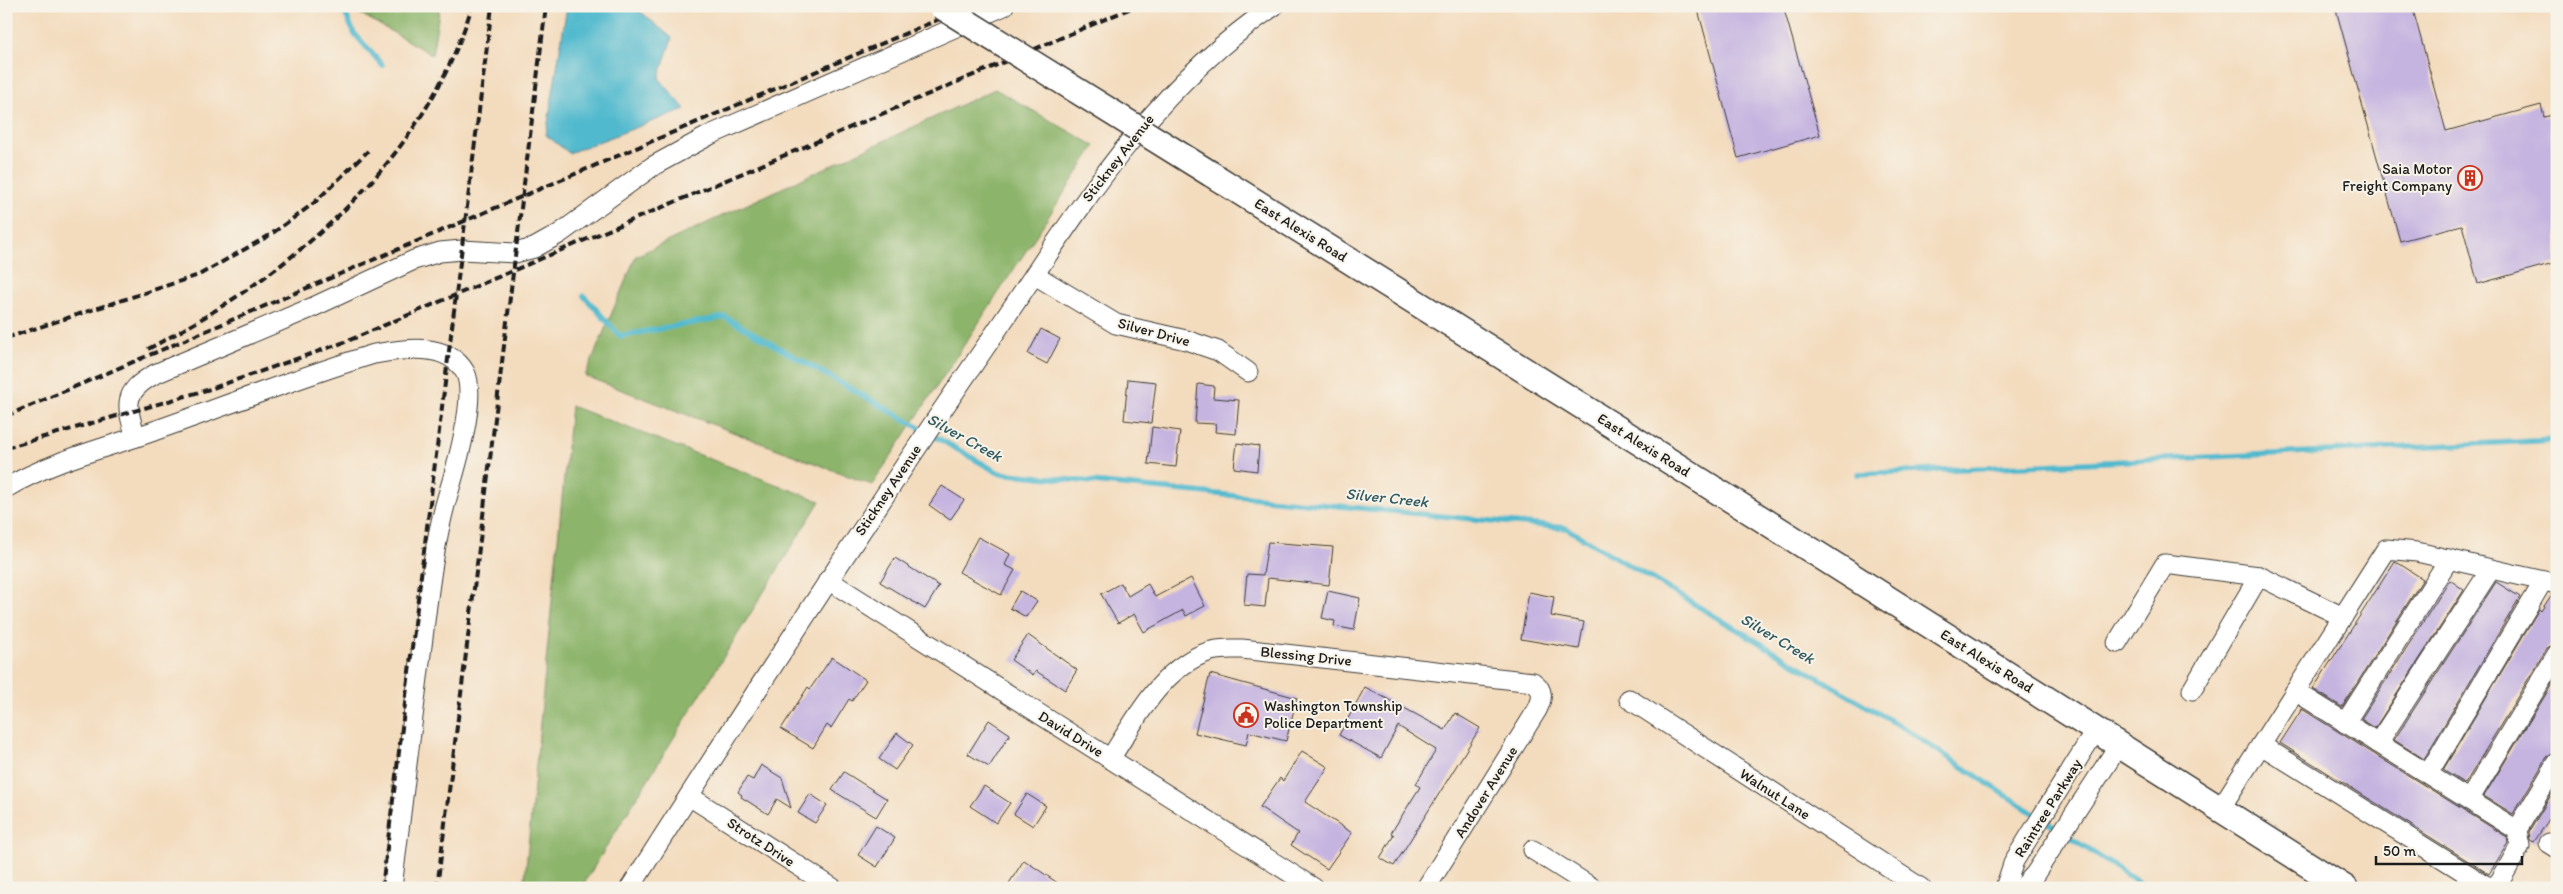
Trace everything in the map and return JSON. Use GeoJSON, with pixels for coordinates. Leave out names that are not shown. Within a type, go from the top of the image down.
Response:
{"type":"FeatureCollection","features":[{"type":"Feature","properties":{"kind":"main road","name":"East Alexis Road"},"geometry":{"type":"LineString","coordinates":[[941,6],[2345,888]]}},
{"type":"Feature","properties":{"kind":"street"},"geometry":{"type":"LineString","coordinates":[[136,437],[128,399],[139,383],[154,374],[311,308],[414,260],[440,252],[462,250],[515,253],[534,248],[560,234],[653,166],[710,135],[1004,6]]}},
{"type":"Feature","properties":{"kind":"street","name":"Stickney Avenue"},"geometry":{"type":"LineString","coordinates":[[630,888],[900,470],[1092,190],[1141,125],[1231,37],[1274,6]]}},
{"type":"Feature","properties":{"kind":"street","name":"Silver Drive"},"geometry":{"type":"LineString","coordinates":[[1035,274],[1116,324],[1186,340],[1218,351],[1248,372]]}},
{"type":"Feature","properties":{"kind":"street"},"geometry":{"type":"LineString","coordinates":[[6,488],[26,476],[72,456],[136,437],[350,361],[381,353],[410,349],[440,353],[448,356],[465,372],[468,382],[468,394],[464,438],[445,506],[428,599],[392,888]]}},
{"type":"Feature","properties":{"kind":"street"},"geometry":{"type":"LineString","coordinates":[[2220,809],[2386,549],[2416,552],[2550,582],[2428,774]]}},
{"type":"Feature","properties":{"kind":"street"},"geometry":{"type":"LineString","coordinates":[[2345,722],[2449,559]]}},
{"type":"Feature","properties":{"kind":"street"},"geometry":{"type":"LineString","coordinates":[[2117,643],[2165,564],[2259,576],[2343,617]]}},
{"type":"Feature","properties":{"kind":"street"},"geometry":{"type":"LineString","coordinates":[[2378,743],[2491,569]]}},
{"type":"Feature","properties":{"kind":"street"},"geometry":{"type":"LineString","coordinates":[[2192,690],[2259,576]]}},
{"type":"Feature","properties":{"kind":"street","name":"David Drive"},"geometry":{"type":"LineString","coordinates":[[828,580],[1314,888]]}},
{"type":"Feature","properties":{"kind":"street","name":"Blessing Drive"},"geometry":{"type":"LineString","coordinates":[[1110,759],[1160,685],[1190,662],[1211,652],[1223,649],[1289,654],[1522,680],[1533,682],[1540,688],[1542,695]]}},
{"type":"Feature","properties":{"kind":"street"},"geometry":{"type":"LineString","coordinates":[[2469,800],[2557,654]]}},
{"type":"Feature","properties":{"kind":"street"},"geometry":{"type":"LineString","coordinates":[[2295,691],[2517,830]]}},
{"type":"Feature","properties":{"kind":"street","name":"Andover Avenue"},"geometry":{"type":"LineString","coordinates":[[1426,888],[1537,710],[1542,695]]}},
{"type":"Feature","properties":{"kind":"street","name":"Walnut Lane"},"geometry":{"type":"LineString","coordinates":[[1629,700],[1921,888]]}},
{"type":"Feature","properties":{"kind":"street","name":"Raintree Parkway"},"geometry":{"type":"LineString","coordinates":[[2005,888],[2014,861],[2096,730]]}},
{"type":"Feature","properties":{"kind":"street"},"geometry":{"type":"LineString","coordinates":[[2261,744],[2485,885],[2493,888],[2500,881],[2520,846],[2517,830],[2557,763]]}},
{"type":"Feature","properties":{"kind":"street","name":"Raintree Parkway"},"geometry":{"type":"LineString","coordinates":[[2022,888],[2035,874],[2119,745]]}},
{"type":"Feature","properties":{"kind":"street","name":"Strotz Drive"},"geometry":{"type":"LineString","coordinates":[[689,796],[833,888]]}},
{"type":"Feature","properties":{"kind":"street"},"geometry":{"type":"LineString","coordinates":[[1533,850],[1593,888]]}},
{"type":"Feature","properties":{"kind":"green space"},"geometry":{"type":"Polygon","coordinates":[[[347,6],[440,6],[432,55],[347,6]]]}},
{"type":"Feature","properties":{"kind":"green space"},"geometry":{"type":"Polygon","coordinates":[[[995,89],[1095,146],[872,485],[585,376],[636,256],[995,89]]]}},
{"type":"Feature","properties":{"kind":"green space"},"geometry":{"type":"Polygon","coordinates":[[[571,406],[820,501],[581,888],[524,888],[571,406]]]}},
{"type":"Feature","properties":{"kind":"water"},"geometry":{"type":"Polygon","coordinates":[[[567,6],[634,6],[672,38],[659,78],[685,109],[569,153],[546,135],[567,6]]]}},
{"type":"Feature","properties":{"kind":"building"},"geometry":{"type":"Polygon","coordinates":[[[1697,6],[1783,6],[1820,135],[1738,158],[1697,6]]]}},
{"type":"Feature","properties":{"kind":"building","name":"Saia Motor Freight Company"},"geometry":{"type":"Polygon","coordinates":[[[2335,6],[2412,6],[2446,131],[2541,105],[2544,117],[2557,114],[2557,262],[2478,284],[2462,225],[2400,241],[2335,6]]]}},
{"type":"Feature","properties":{"kind":"building"},"geometry":{"type":"Polygon","coordinates":[[[1041,329],[1060,339],[1047,364],[1028,354],[1041,329]]]}},
{"type":"Feature","properties":{"kind":"building"},"geometry":{"type":"Polygon","coordinates":[[[1128,379],[1156,382],[1151,423],[1124,420],[1128,379]]]}},
{"type":"Feature","properties":{"kind":"building"},"geometry":{"type":"Polygon","coordinates":[[[1198,384],[1214,386],[1213,398],[1239,400],[1236,434],[1215,432],[1216,424],[1195,423],[1198,384]]]}},
{"type":"Feature","properties":{"kind":"building"},"geometry":{"type":"Polygon","coordinates":[[[1152,427],[1180,431],[1176,467],[1148,464],[1152,427]]]}},
{"type":"Feature","properties":{"kind":"building"},"geometry":{"type":"Polygon","coordinates":[[[1237,443],[1259,446],[1257,471],[1234,468],[1237,443]]]}},
{"type":"Feature","properties":{"kind":"building"},"geometry":{"type":"Polygon","coordinates":[[[942,486],[964,500],[950,520],[929,505],[942,486]]]}},
{"type":"Feature","properties":{"kind":"building"},"geometry":{"type":"Polygon","coordinates":[[[978,537],[1010,554],[1005,565],[1015,570],[1001,595],[959,572],[978,537]]]}},
{"type":"Feature","properties":{"kind":"building"},"geometry":{"type":"Polygon","coordinates":[[[1268,542],[1333,547],[1329,585],[1268,578],[1265,607],[1244,605],[1247,574],[1263,575],[1268,542]]]}},
{"type":"Feature","properties":{"kind":"building"},"geometry":{"type":"Polygon","coordinates":[[[895,558],[939,586],[925,609],[880,582],[895,558]]]}},
{"type":"Feature","properties":{"kind":"building"},"geometry":{"type":"Polygon","coordinates":[[[2395,561],[2423,579],[2342,707],[2313,689],[2395,561]]]}},
{"type":"Feature","properties":{"kind":"building"},"geometry":{"type":"Polygon","coordinates":[[[1191,578],[1205,606],[1186,616],[1183,610],[1144,632],[1134,614],[1118,623],[1101,594],[1121,583],[1128,596],[1148,584],[1155,597],[1191,578]]]}},
{"type":"Feature","properties":{"kind":"building"},"geometry":{"type":"Polygon","coordinates":[[[2450,580],[2464,590],[2375,728],[2361,719],[2450,580]]]}},
{"type":"Feature","properties":{"kind":"building"},"geometry":{"type":"Polygon","coordinates":[[[2496,582],[2520,597],[2424,759],[2394,740],[2496,582]]]}},
{"type":"Feature","properties":{"kind":"building"},"geometry":{"type":"Polygon","coordinates":[[[1020,591],[1037,601],[1026,617],[1010,608],[1020,591]]]}},
{"type":"Feature","properties":{"kind":"building"},"geometry":{"type":"Polygon","coordinates":[[[1328,591],[1360,598],[1354,630],[1334,626],[1335,621],[1322,618],[1328,591]]]}},
{"type":"Feature","properties":{"kind":"building"},"geometry":{"type":"Polygon","coordinates":[[[1529,592],[1554,597],[1551,616],[1584,622],[1579,649],[1521,639],[1529,592]]]}},
{"type":"Feature","properties":{"kind":"building"},"geometry":{"type":"Polygon","coordinates":[[[2552,594],[2557,595],[2557,643],[2547,648],[2465,784],[2443,770],[2539,609],[2541,611],[2552,594]]]}},
{"type":"Feature","properties":{"kind":"building"},"geometry":{"type":"Polygon","coordinates":[[[1028,635],[1077,670],[1065,690],[1036,671],[1033,675],[1011,660],[1028,635]]]}},
{"type":"Feature","properties":{"kind":"building"},"geometry":{"type":"Polygon","coordinates":[[[832,657],[866,680],[852,701],[849,699],[831,728],[827,725],[813,748],[781,729],[808,687],[810,689],[832,657]]]}},
{"type":"Feature","properties":{"kind":"building","name":"Washington Township Police Department"},"geometry":{"type":"Polygon","coordinates":[[[1210,674],[1297,698],[1286,741],[1249,732],[1246,745],[1195,733],[1210,674]]]}},
{"type":"Feature","properties":{"kind":"building"},"geometry":{"type":"Polygon","coordinates":[[[2557,676],[2557,752],[2547,757],[2513,814],[2484,796],[2557,676]]]}},
{"type":"Feature","properties":{"kind":"building"},"geometry":{"type":"Polygon","coordinates":[[[1365,687],[1445,730],[1455,713],[1480,728],[1394,866],[1380,858],[1394,835],[1391,833],[1420,787],[1416,784],[1436,750],[1398,726],[1381,758],[1339,735],[1365,687]]]}},
{"type":"Feature","properties":{"kind":"building"},"geometry":{"type":"Polygon","coordinates":[[[2302,709],[2507,837],[2508,843],[2489,874],[2280,743],[2302,709]]]}},
{"type":"Feature","properties":{"kind":"building"},"geometry":{"type":"Polygon","coordinates":[[[989,720],[1010,734],[989,767],[968,754],[989,720]]]}},
{"type":"Feature","properties":{"kind":"building"},"geometry":{"type":"Polygon","coordinates":[[[897,733],[913,745],[895,770],[879,759],[897,733]]]}},
{"type":"Feature","properties":{"kind":"building"},"geometry":{"type":"Polygon","coordinates":[[[1302,751],[1328,767],[1305,802],[1352,833],[1327,869],[1291,845],[1298,833],[1260,807],[1280,778],[1283,781],[1302,751]]]}},
{"type":"Feature","properties":{"kind":"building"},"geometry":{"type":"Polygon","coordinates":[[[761,765],[782,778],[791,808],[777,799],[768,814],[741,797],[742,795],[738,792],[747,777],[753,780],[761,765]]]}},
{"type":"Feature","properties":{"kind":"building"},"geometry":{"type":"Polygon","coordinates":[[[844,772],[887,799],[876,817],[832,790],[844,772]]]}},
{"type":"Feature","properties":{"kind":"building"},"geometry":{"type":"Polygon","coordinates":[[[2557,785],[2557,807],[2534,842],[2530,840],[2529,832],[2557,785]]]}},
{"type":"Feature","properties":{"kind":"building"},"geometry":{"type":"Polygon","coordinates":[[[984,786],[1010,803],[996,823],[970,806],[984,786]]]}},
{"type":"Feature","properties":{"kind":"building"},"geometry":{"type":"Polygon","coordinates":[[[810,794],[827,805],[815,823],[798,813],[810,794]]]}},
{"type":"Feature","properties":{"kind":"building"},"geometry":{"type":"Polygon","coordinates":[[[1027,794],[1046,806],[1033,826],[1014,814],[1027,794]]]}},
{"type":"Feature","properties":{"kind":"building"},"geometry":{"type":"Polygon","coordinates":[[[876,826],[895,838],[877,867],[858,855],[876,826]]]}},
{"type":"Feature","properties":{"kind":"building"},"geometry":{"type":"Polygon","coordinates":[[[1024,860],[1065,888],[1006,888],[1024,860]]]}},
{"type":"Feature","properties":{"kind":"waterway","name":"Silver Creek"},"geometry":{"type":"LineString","coordinates":[[342,6],[354,33],[382,65]]}},
{"type":"Feature","properties":{"kind":"waterway","name":"Silver Creek"},"geometry":{"type":"LineString","coordinates":[[584,296],[620,336],[725,317],[999,473],[1566,528],[1905,729],[2147,888]]}},
{"type":"Feature","properties":{"kind":"waterway"},"geometry":{"type":"LineString","coordinates":[[1858,474],[2557,440]]}},
{"type":"Feature","properties":{"kind":"railway"},"geometry":{"type":"LineString","coordinates":[[148,349],[200,320],[251,287],[300,250],[345,209],[386,165],[421,116],[450,63],[472,6]]}},
{"type":"Feature","properties":{"kind":"railway"},"geometry":{"type":"LineString","coordinates":[[382,888],[492,6]]}},
{"type":"Feature","properties":{"kind":"railway"},"geometry":{"type":"LineString","coordinates":[[437,888],[546,6]]}},
{"type":"Feature","properties":{"kind":"railway"},"geometry":{"type":"LineString","coordinates":[[6,416],[970,6]]}},
{"type":"Feature","properties":{"kind":"railway"},"geometry":{"type":"LineString","coordinates":[[6,448],[210,389],[345,342],[1136,6]]}},
{"type":"Feature","properties":{"kind":"railway"},"geometry":{"type":"LineString","coordinates":[[6,338],[199,275],[270,235],[314,203],[368,151]]}},
{"type":"Feature","properties":{"kind":"place","name":"Saia Motor Freight Company"},"geometry":{"type":"Point","coordinates":[2470,178]}},
{"type":"Feature","properties":{"kind":"place","name":"Washington Township Police Department"},"geometry":{"type":"Point","coordinates":[1246,715]}}]}
